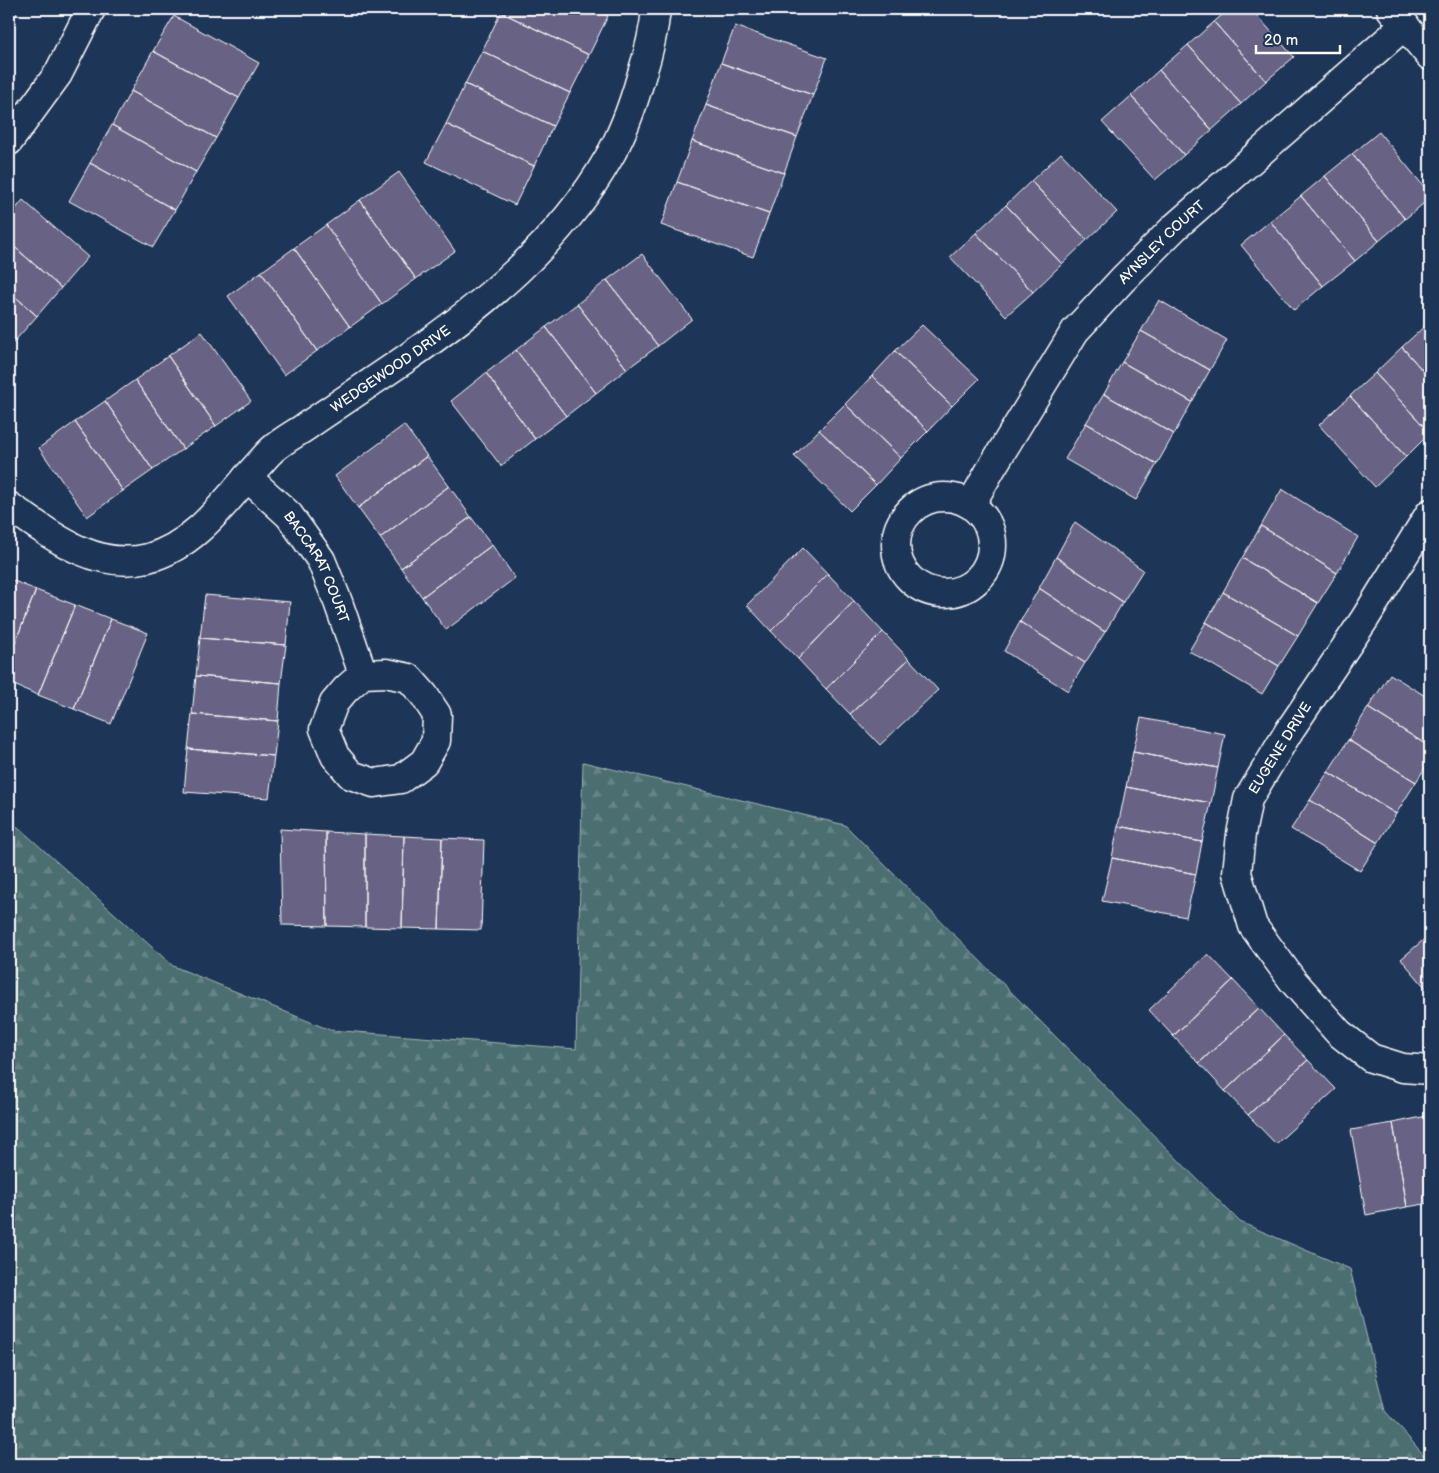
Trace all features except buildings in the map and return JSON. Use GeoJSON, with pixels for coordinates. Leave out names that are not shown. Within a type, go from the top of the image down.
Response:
{"type":"FeatureCollection","features":[{"type":"Feature","properties":{"kind":"street"},"geometry":{"type":"LineString","coordinates":[[9,141],[58,74],[90,9]]}},
{"type":"Feature","properties":{"kind":"street","name":"WEDGEWOOD DRIVE"},"geometry":{"type":"LineString","coordinates":[[9,506],[74,548],[111,560],[130,561],[149,558],[167,552],[184,542],[198,530],[272,449],[406,359],[483,302],[539,250],[565,221],[609,158],[632,106],[649,50],[656,9]]}},
{"type":"Feature","properties":{"kind":"street"},"geometry":{"type":"LineString","coordinates":[[1398,17],[1430,56]]}},
{"type":"Feature","properties":{"kind":"street","name":"AYNSLEY COURT"},"geometry":{"type":"LineString","coordinates":[[971,504],[1075,331],[1175,227],[1398,17]]}},
{"type":"Feature","properties":{"kind":"street","name":"BACCARAT COURT"},"geometry":{"type":"LineString","coordinates":[[247,477],[289,516],[321,560],[363,674]]}},
{"type":"Feature","properties":{"kind":"street","name":"EUGENE DRIVE"},"geometry":{"type":"LineString","coordinates":[[1430,512],[1364,620],[1289,731],[1248,799],[1236,873],[1253,926],[1293,981],[1339,1033],[1371,1058],[1403,1068],[1430,1070]]}},
{"type":"Feature","properties":{"kind":"street"},"geometry":{"type":"LineString","coordinates":[[386,673],[409,678],[424,695],[436,716],[436,741],[424,762],[401,779],[374,783],[351,774],[335,756],[324,729],[334,703],[363,674],[386,673]]}},
{"type":"Feature","properties":{"kind":"green space"},"geometry":{"type":"Polygon","coordinates":[[[583,762],[845,825],[1240,1222],[1350,1269],[1385,1411],[1430,1464],[9,1464],[9,819],[173,966],[330,1030],[576,1049],[583,762]]]}}]}
